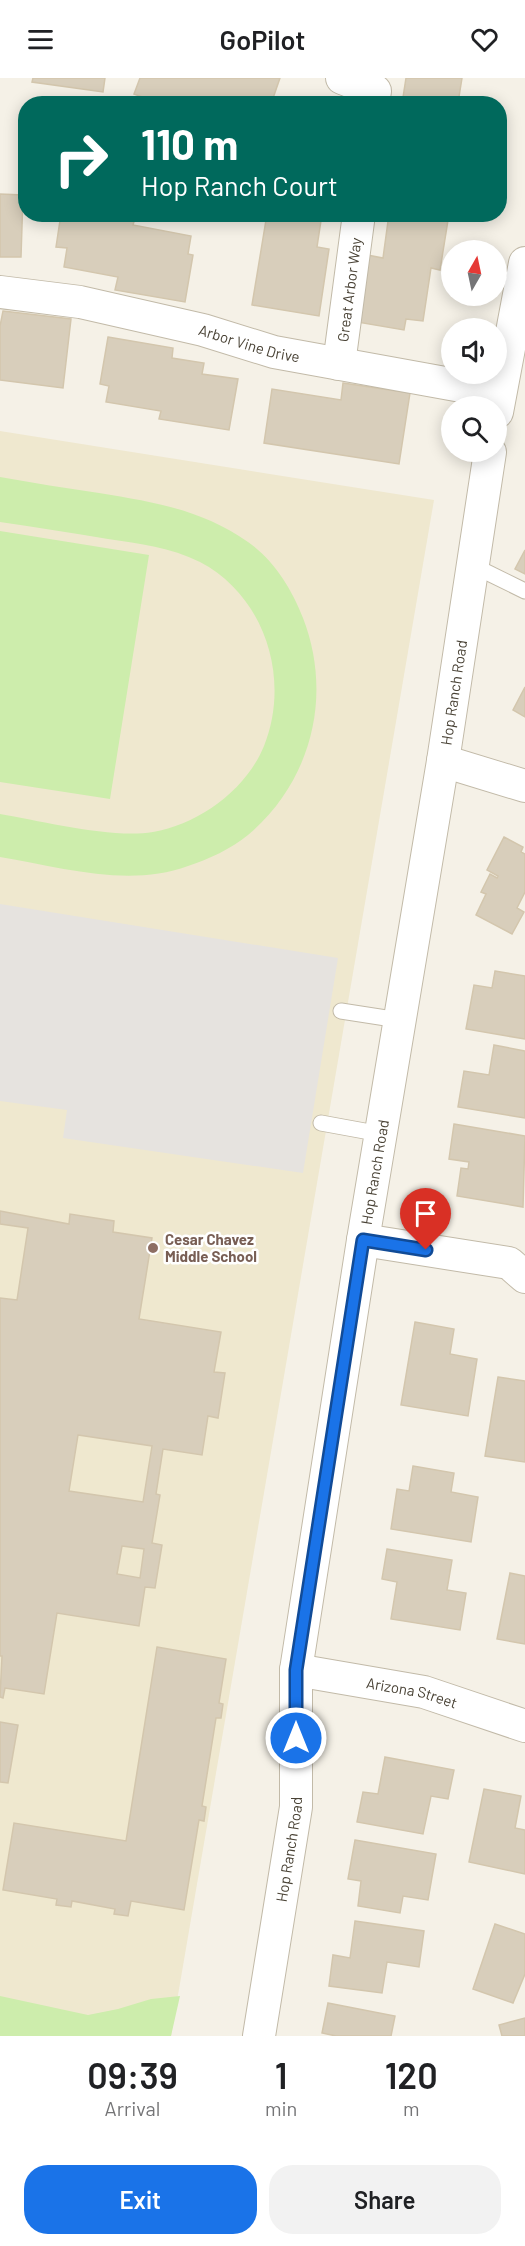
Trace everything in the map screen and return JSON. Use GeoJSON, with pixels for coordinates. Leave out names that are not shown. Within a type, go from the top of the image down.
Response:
{"type":"FeatureCollection","features":[{"type":"Feature","properties":{"kind":"street"},"geometry":{"type":"LineString","coordinates":[[342,78],[375,91]]}},
{"type":"Feature","properties":{"kind":"street","name":"Great Arbor Way"},"geometry":{"type":"LineString","coordinates":[[339,364],[358,222]]}},
{"type":"Feature","properties":{"kind":"street"},"geometry":{"type":"LineString","coordinates":[[499,396],[525,263]]}},
{"type":"Feature","properties":{"kind":"street","name":"Arbor Vine Drive"},"geometry":{"type":"LineString","coordinates":[[0,292],[80,302],[125,311],[203,330],[274,352],[339,364],[469,396]]}},
{"type":"Feature","properties":{"kind":"street","name":"Hop Ranch Road"},"geometry":{"type":"LineString","coordinates":[[259,2036],[296,1807],[296,1670],[363,1240],[443,761],[488,462]]}},
{"type":"Feature","properties":{"kind":"street"},"geometry":{"type":"LineString","coordinates":[[443,761],[525,786]]}},
{"type":"Feature","properties":{"kind":"street"},"geometry":{"type":"LineString","coordinates":[[363,1240],[509,1263],[525,1277]]}},
{"type":"Feature","properties":{"kind":"street","name":"Arizona Street"},"geometry":{"type":"LineString","coordinates":[[296,1670],[424,1692],[525,1726]]}},
{"type":"Feature","properties":{"kind":"lane"},"geometry":{"type":"LineString","coordinates":[[472,565],[525,591]]}},
{"type":"Feature","properties":{"kind":"lane"},"geometry":{"type":"LineString","coordinates":[[340,1011],[399,1020]]}},
{"type":"Feature","properties":{"kind":"lane"},"geometry":{"type":"LineString","coordinates":[[321,1123],[381,1134]]}},
{"type":"Feature","properties":{"kind":"shaded area","name":"Cesar Chavez Middle School"},"geometry":{"type":"Polygon","coordinates":[[[0,431],[434,500],[171,2036],[0,2036],[0,431]]]}},
{"type":"Feature","properties":{"kind":"shaded area"},"geometry":{"type":"Polygon","coordinates":[[[0,904],[338,958],[303,1173],[63,1138],[67,1110],[0,1101],[0,904]]]}},
{"type":"Feature","properties":{"kind":"green space"},"geometry":{"type":"Polygon","coordinates":[[[0,477],[138,500],[194,514],[248,542],[266,557],[287,586],[303,618],[312,647],[316,677],[316,706],[311,735],[288,789],[270,813],[248,835],[234,845],[188,866],[142,875],[94,874],[0,857],[0,814],[56,825],[136,834],[170,828],[204,813],[233,790],[256,762],[272,720],[275,694],[273,667],[256,617],[223,577],[200,562],[166,549],[0,522],[0,477]]]}},
{"type":"Feature","properties":{"kind":"green space"},"geometry":{"type":"Polygon","coordinates":[[[0,531],[149,555],[110,799],[0,782],[0,531]]]}},
{"type":"Feature","properties":{"kind":"green space"},"geometry":{"type":"Polygon","coordinates":[[[0,1996],[88,2015],[151,1999],[180,1996],[171,2036],[0,2036],[0,1996]]]}},
{"type":"Feature","properties":{"kind":"building"},"geometry":{"type":"Polygon","coordinates":[[[33,78],[105,78],[103,92],[32,82],[33,78]]]}},
{"type":"Feature","properties":{"kind":"building"},"geometry":{"type":"Polygon","coordinates":[[[140,78],[280,78],[274,96],[139,96],[134,94],[140,78]]]}},
{"type":"Feature","properties":{"kind":"building"},"geometry":{"type":"Polygon","coordinates":[[[406,78],[462,78],[459,96],[403,96],[406,78]]]}},
{"type":"Feature","properties":{"kind":"building"},"geometry":{"type":"Polygon","coordinates":[[[0,194],[18,195],[18,222],[22,222],[21,257],[0,257],[0,194]]]}},
{"type":"Feature","properties":{"kind":"building"},"geometry":{"type":"Polygon","coordinates":[[[60,222],[134,222],[133,225],[191,236],[188,254],[193,255],[185,302],[115,290],[118,277],[64,267],[67,248],[56,247],[60,222]]]}},
{"type":"Feature","properties":{"kind":"building"},"geometry":{"type":"Polygon","coordinates":[[[266,222],[321,222],[317,247],[329,249],[319,316],[252,305],[266,222]]]}},
{"type":"Feature","properties":{"kind":"building"},"geometry":{"type":"Polygon","coordinates":[[[388,222],[448,222],[445,240],[441,240],[440,270],[431,268],[423,321],[406,319],[404,330],[357,322],[367,255],[383,258],[388,222]]]}},
{"type":"Feature","properties":{"kind":"building"},"geometry":{"type":"Polygon","coordinates":[[[3,311],[71,319],[63,388],[0,380],[0,326],[3,311]]]}},
{"type":"Feature","properties":{"kind":"building"},"geometry":{"type":"Polygon","coordinates":[[[108,337],[173,348],[172,358],[204,363],[202,374],[238,379],[229,430],[159,419],[161,411],[106,402],[109,386],[100,384],[108,337]]]}},
{"type":"Feature","properties":{"kind":"building"},"geometry":{"type":"Polygon","coordinates":[[[343,383],[410,393],[399,464],[264,443],[272,389],[341,400],[343,383]]]}},
{"type":"Feature","properties":{"kind":"building"},"geometry":{"type":"Polygon","coordinates":[[[525,550],[525,574],[515,569],[525,550]]]}},
{"type":"Feature","properties":{"kind":"building"},"geometry":{"type":"Polygon","coordinates":[[[525,687],[525,717],[513,710],[525,687]]]}},
{"type":"Feature","properties":{"kind":"building"},"geometry":{"type":"Polygon","coordinates":[[[504,837],[523,847],[521,852],[525,854],[525,892],[517,908],[524,912],[512,934],[476,915],[486,894],[481,892],[490,874],[497,878],[498,876],[487,870],[504,837]]]}},
{"type":"Feature","properties":{"kind":"building"},"geometry":{"type":"Polygon","coordinates":[[[495,971],[525,976],[525,1039],[466,1029],[474,985],[492,988],[495,971]]]}},
{"type":"Feature","properties":{"kind":"building"},"geometry":{"type":"Polygon","coordinates":[[[494,1045],[525,1051],[525,1118],[458,1107],[464,1071],[489,1075],[494,1045]]]}},
{"type":"Feature","properties":{"kind":"building"},"geometry":{"type":"Polygon","coordinates":[[[454,1124],[525,1136],[523,1207],[457,1196],[461,1168],[468,1169],[469,1162],[449,1159],[454,1124]]]}},
{"type":"Feature","properties":{"kind":"building"},"geometry":{"type":"Polygon","coordinates":[[[0,1211],[69,1224],[70,1214],[114,1221],[113,1232],[152,1238],[139,1319],[221,1332],[214,1372],[225,1373],[218,1418],[208,1416],[202,1455],[163,1449],[156,1494],[160,1495],[152,1543],[162,1545],[155,1588],[145,1587],[139,1626],[57,1613],[44,1694],[5,1688],[3,1698],[0,1697],[2,1656],[0,1656],[0,1298],[17,1300],[28,1228],[0,1224],[0,1211]],[[78,1435],[69,1491],[143,1502],[152,1446],[78,1435]],[[122,1546],[117,1574],[140,1578],[144,1549],[122,1546]]]}},
{"type":"Feature","properties":{"kind":"building"},"geometry":{"type":"Polygon","coordinates":[[[415,1322],[454,1329],[450,1354],[477,1359],[468,1416],[401,1405],[415,1322]]]}},
{"type":"Feature","properties":{"kind":"building"},"geometry":{"type":"Polygon","coordinates":[[[498,1377],[525,1381],[525,1462],[485,1456],[498,1377]]]}},
{"type":"Feature","properties":{"kind":"building"},"geometry":{"type":"Polygon","coordinates":[[[413,1466],[454,1473],[451,1492],[478,1497],[471,1542],[391,1529],[397,1489],[409,1491],[413,1466]]]}},
{"type":"Feature","properties":{"kind":"building"},"geometry":{"type":"Polygon","coordinates":[[[387,1549],[452,1560],[447,1590],[466,1593],[460,1630],[391,1619],[397,1582],[382,1579],[387,1549]]]}},
{"type":"Feature","properties":{"kind":"building"},"geometry":{"type":"Polygon","coordinates":[[[510,1573],[525,1576],[525,1644],[497,1639],[510,1573]]]}},
{"type":"Feature","properties":{"kind":"building"},"geometry":{"type":"Polygon","coordinates":[[[157,1647],[226,1659],[219,1703],[223,1704],[221,1718],[216,1718],[202,1806],[206,1807],[204,1821],[199,1820],[184,1910],[131,1901],[128,1916],[114,1914],[115,1909],[72,1901],[71,1907],[56,1905],[57,1899],[3,1890],[14,1823],[126,1841],[157,1647]]]}},
{"type":"Feature","properties":{"kind":"building"},"geometry":{"type":"Polygon","coordinates":[[[0,1722],[18,1725],[8,1783],[0,1782],[0,1722]]]}},
{"type":"Feature","properties":{"kind":"building"},"geometry":{"type":"Polygon","coordinates":[[[385,1757],[454,1770],[448,1799],[431,1796],[423,1834],[357,1822],[363,1792],[378,1794],[385,1757]]]}},
{"type":"Feature","properties":{"kind":"building"},"geometry":{"type":"Polygon","coordinates":[[[484,1789],[521,1796],[515,1828],[525,1830],[525,1874],[469,1862],[484,1789]]]}},
{"type":"Feature","properties":{"kind":"building"},"geometry":{"type":"Polygon","coordinates":[[[355,1840],[436,1854],[428,1900],[403,1896],[400,1913],[358,1906],[361,1881],[348,1879],[355,1840]]]}},
{"type":"Feature","properties":{"kind":"building"},"geometry":{"type":"Polygon","coordinates":[[[355,1921],[424,1931],[419,1967],[387,1962],[382,1993],[329,1986],[333,1955],[350,1958],[355,1921]]]}},
{"type":"Feature","properties":{"kind":"building"},"geometry":{"type":"Polygon","coordinates":[[[495,1924],[525,1934],[525,1974],[513,2003],[473,1989],[495,1924]]]}},
{"type":"Feature","properties":{"kind":"building"},"geometry":{"type":"Polygon","coordinates":[[[328,2003],[395,2016],[391,2036],[336,2036],[322,2033],[328,2003]]]}},
{"type":"Feature","properties":{"kind":"building"},"geometry":{"type":"Polygon","coordinates":[[[525,2018],[525,2036],[502,2036],[499,2025],[525,2018]]]}},
{"type":"Feature","properties":{"kind":"place","name":"Cesar Chavez Middle School"},"geometry":{"type":"Point","coordinates":[153,1248]}},
{"type":"Feature","properties":{"kind":"route"},"geometry":{"type":"LineString","coordinates":[[296,1738],[296,1670],[363,1240],[426,1250]]}}]}
